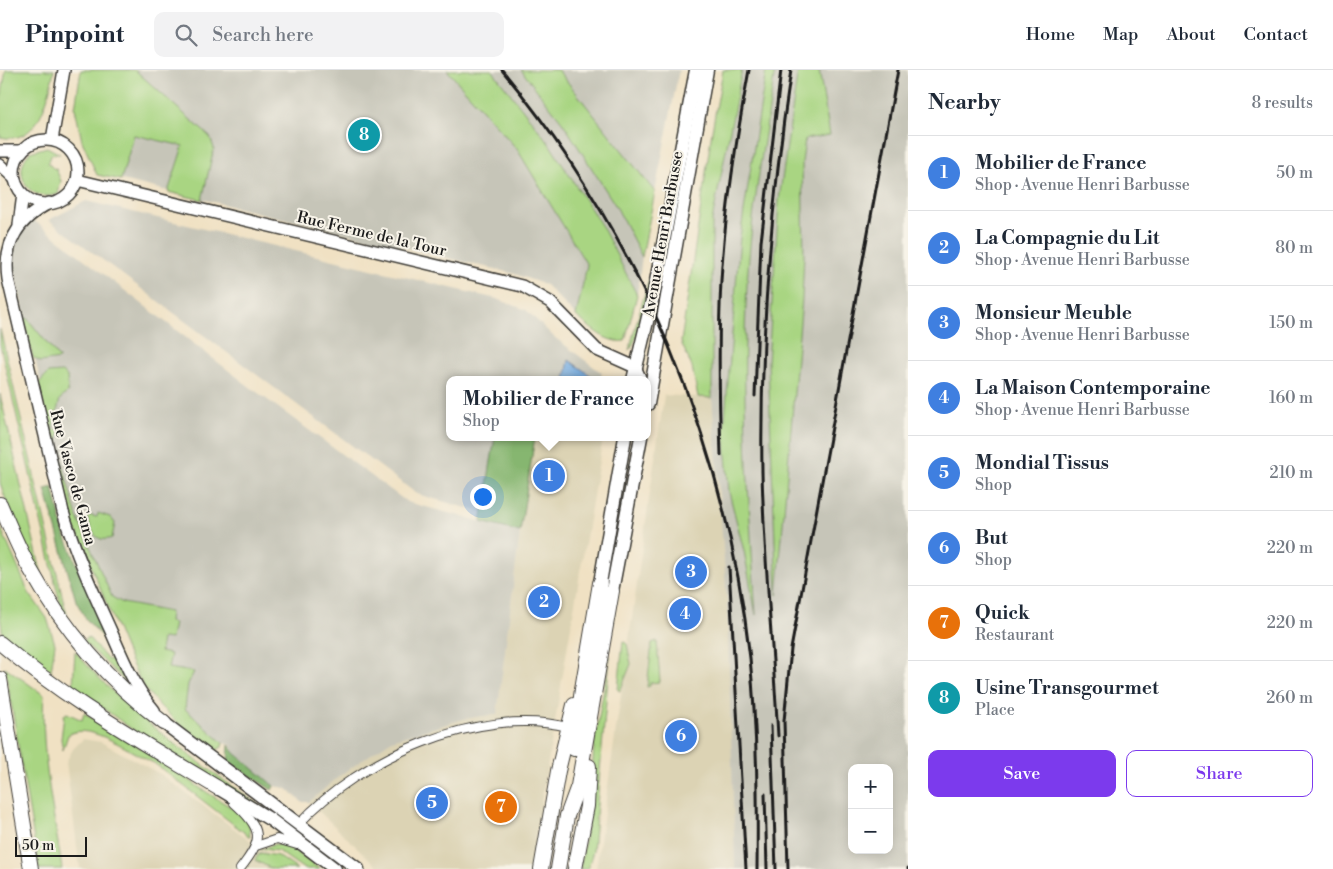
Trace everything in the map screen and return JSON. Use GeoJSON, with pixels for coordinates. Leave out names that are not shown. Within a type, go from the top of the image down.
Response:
{"type":"FeatureCollection","features":[{"type":"Feature","properties":{"kind":"highway"},"geometry":{"type":"LineString","coordinates":[[0,504],[28,566],[56,611],[107,674],[139,704],[164,722]]}},
{"type":"Feature","properties":{"kind":"highway"},"geometry":{"type":"LineString","coordinates":[[572,799],[568,787],[579,724],[582,689],[606,587]]}},
{"type":"Feature","properties":{"kind":"highway"},"geometry":{"type":"LineString","coordinates":[[558,869],[572,799],[578,786],[606,587]]}},
{"type":"Feature","properties":{"kind":"highway"},"geometry":{"type":"LineString","coordinates":[[0,643],[22,663],[74,699],[218,788]]}},
{"type":"Feature","properties":{"kind":"highway"},"geometry":{"type":"LineString","coordinates":[[0,679],[8,730],[13,747],[31,869]]}},
{"type":"Feature","properties":{"kind":"highway"},"geometry":{"type":"LineString","coordinates":[[541,869],[568,727],[572,710],[582,689]]}},
{"type":"Feature","properties":{"kind":"highway"},"geometry":{"type":"LineString","coordinates":[[8,730],[8,747],[24,869]]}},
{"type":"Feature","properties":{"kind":"highway"},"geometry":{"type":"LineString","coordinates":[[575,869],[587,806],[590,756],[585,743]]}},
{"type":"Feature","properties":{"kind":"main road","name":"Avenue Henri Barbusse"},"geometry":{"type":"LineString","coordinates":[[634,373],[654,292],[696,70]]}},
{"type":"Feature","properties":{"kind":"main road","name":"Avenue Henri Barbusse"},"geometry":{"type":"LineString","coordinates":[[651,387],[707,70]]}},
{"type":"Feature","properties":{"kind":"main road"},"geometry":{"type":"LineString","coordinates":[[606,587],[624,441]]}},
{"type":"Feature","properties":{"kind":"main road"},"geometry":{"type":"LineString","coordinates":[[606,587],[640,441]]}},
{"type":"Feature","properties":{"kind":"main road"},"geometry":{"type":"LineString","coordinates":[[164,722],[358,869]]}},
{"type":"Feature","properties":{"kind":"main road"},"geometry":{"type":"LineString","coordinates":[[218,788],[271,820],[335,869]]}},
{"type":"Feature","properties":{"kind":"street"},"geometry":{"type":"LineString","coordinates":[[52,140],[64,70]]}},
{"type":"Feature","properties":{"kind":"street"},"geometry":{"type":"LineString","coordinates":[[0,165],[15,179],[23,194],[37,202],[49,203],[67,195],[77,180],[77,168],[72,154],[65,146],[52,140],[35,142],[22,151],[15,164],[15,179]]}},
{"type":"Feature","properties":{"kind":"street"},"geometry":{"type":"LineString","coordinates":[[0,152],[22,151]]}},
{"type":"Feature","properties":{"kind":"street","name":"Rue Ferme de la Tour"},"geometry":{"type":"LineString","coordinates":[[77,180],[522,286],[550,302],[597,350],[634,373]]}},
{"type":"Feature","properties":{"kind":"street","name":"Rue Vasco de Gama"},"geometry":{"type":"LineString","coordinates":[[23,194],[18,225],[8,249],[6,267],[18,328],[61,503],[72,544],[121,653],[146,700],[164,722]]}},
{"type":"Feature","properties":{"kind":"street","name":"Rue Vasco de Gama"},"geometry":{"type":"LineString","coordinates":[[18,225],[33,212],[49,203]]}},
{"type":"Feature","properties":{"kind":"street"},"geometry":{"type":"LineString","coordinates":[[299,824],[339,789],[374,765],[417,744],[468,728],[538,721],[568,727]]}},
{"type":"Feature","properties":{"kind":"street"},"geometry":{"type":"LineString","coordinates":[[218,788],[253,821],[256,846]]}},
{"type":"Feature","properties":{"kind":"street"},"geometry":{"type":"LineString","coordinates":[[240,869],[256,846],[277,840],[291,842],[316,855]]}},
{"type":"Feature","properties":{"kind":"shaded area"},"geometry":{"type":"Polygon","coordinates":[[[83,70],[447,70],[517,149],[587,265],[576,316],[546,285],[515,274],[97,174],[75,113],[83,70]]]}},
{"type":"Feature","properties":{"kind":"shaded area"},"geometry":{"type":"Polygon","coordinates":[[[492,70],[521,70],[563,123],[617,208],[642,257],[637,295],[603,228],[548,142],[492,70]]]}},
{"type":"Feature","properties":{"kind":"shaded area"},"geometry":{"type":"Polygon","coordinates":[[[558,70],[679,70],[655,192],[558,70]]]}},
{"type":"Feature","properties":{"kind":"shaded area"},"geometry":{"type":"Polygon","coordinates":[[[723,70],[908,70],[908,869],[735,869],[727,602],[712,398],[712,131],[723,70]]]}},
{"type":"Feature","properties":{"kind":"shaded area"},"geometry":{"type":"Polygon","coordinates":[[[86,201],[497,299],[526,310],[554,337],[602,373],[601,376],[446,376],[446,441],[494,441],[484,513],[417,494],[49,220],[86,201]]]}},
{"type":"Feature","properties":{"kind":"shaded area"},"geometry":{"type":"Polygon","coordinates":[[[32,219],[250,387],[407,502],[520,532],[497,714],[464,719],[392,740],[342,774],[309,802],[302,802],[286,788],[274,786],[235,753],[231,745],[223,743],[191,718],[172,695],[93,573],[41,384],[12,265],[12,253],[20,234],[32,219]]]}},
{"type":"Feature","properties":{"kind":"shaded area"},"geometry":{"type":"Polygon","coordinates":[[[664,395],[712,398],[727,602],[735,869],[596,869],[664,395]]]}},
{"type":"Feature","properties":{"kind":"shaded area"},"geometry":{"type":"Polygon","coordinates":[[[534,441],[602,441],[530,869],[380,869],[309,802],[342,774],[392,740],[464,719],[497,714],[520,532],[534,441]]]}},
{"type":"Feature","properties":{"kind":"shaded area"},"geometry":{"type":"Polygon","coordinates":[[[83,739],[101,742],[160,774],[289,869],[80,869],[66,762],[73,749],[83,739]]]}},
{"type":"Feature","properties":{"kind":"green space"},"geometry":{"type":"Polygon","coordinates":[[[6,70],[54,70],[49,94],[39,118],[33,127],[24,134],[13,138],[0,137],[0,104],[6,70]]]}},
{"type":"Feature","properties":{"kind":"green space"},"geometry":{"type":"Polygon","coordinates":[[[81,70],[135,70],[210,137],[214,148],[202,200],[168,192],[183,146],[134,135],[121,180],[97,175],[82,141],[75,108],[81,70]]]}},
{"type":"Feature","properties":{"kind":"green space"},"geometry":{"type":"Polygon","coordinates":[[[447,70],[492,70],[548,142],[603,228],[637,295],[625,341],[611,340],[605,337],[576,316],[587,265],[517,149],[447,70]]]}},
{"type":"Feature","properties":{"kind":"green space"},"geometry":{"type":"Polygon","coordinates":[[[521,70],[558,70],[655,192],[642,257],[617,208],[563,123],[521,70]]]}},
{"type":"Feature","properties":{"kind":"green space"},"geometry":{"type":"Polygon","coordinates":[[[723,70],[742,70],[712,221],[712,398],[698,397],[692,367],[681,342],[712,131],[723,70]]]}},
{"type":"Feature","properties":{"kind":"green space"},"geometry":{"type":"Polygon","coordinates":[[[766,70],[775,70],[751,236],[745,330],[746,426],[756,615],[744,551],[729,492],[724,430],[740,237],[766,70]]]}},
{"type":"Feature","properties":{"kind":"green space"},"geometry":{"type":"Polygon","coordinates":[[[798,70],[819,70],[830,135],[805,139],[802,163],[804,255],[802,299],[777,595],[768,362],[779,200],[798,70]]]}},
{"type":"Feature","properties":{"kind":"green space"},"geometry":{"type":"Polygon","coordinates":[[[47,147],[60,154],[52,154],[48,163],[56,169],[61,181],[58,194],[48,196],[39,195],[26,185],[22,169],[24,161],[30,152],[47,147]]]}},
{"type":"Feature","properties":{"kind":"green space"},"geometry":{"type":"Polygon","coordinates":[[[656,240],[660,241],[647,299],[638,332],[629,350],[650,275],[656,240]]]}},
{"type":"Feature","properties":{"kind":"green space"},"geometry":{"type":"Polygon","coordinates":[[[27,318],[59,359],[41,362],[33,358],[23,319],[27,318]]]}},
{"type":"Feature","properties":{"kind":"green space"},"geometry":{"type":"Polygon","coordinates":[[[0,329],[67,614],[62,612],[0,344],[0,329]]]}},
{"type":"Feature","properties":{"kind":"green space"},"geometry":{"type":"Polygon","coordinates":[[[62,372],[67,376],[68,392],[60,399],[52,431],[60,428],[57,445],[77,517],[112,597],[123,603],[170,612],[169,622],[174,623],[171,639],[162,638],[160,652],[171,654],[168,668],[194,672],[188,684],[185,709],[223,743],[222,747],[212,753],[161,707],[144,688],[130,660],[73,523],[38,384],[48,373],[62,372]]]}},
{"type":"Feature","properties":{"kind":"green space"},"geometry":{"type":"Polygon","coordinates":[[[0,394],[42,576],[15,525],[0,483],[0,394]]]}},
{"type":"Feature","properties":{"kind":"green space"},"geometry":{"type":"Polygon","coordinates":[[[494,441],[534,441],[520,532],[481,522],[494,441]]]}},
{"type":"Feature","properties":{"kind":"green space"},"geometry":{"type":"Polygon","coordinates":[[[53,487],[64,533],[111,647],[86,619],[76,601],[45,489],[53,487]]]}},
{"type":"Feature","properties":{"kind":"green space"},"geometry":{"type":"Polygon","coordinates":[[[98,513],[110,517],[115,523],[112,538],[101,539],[94,534],[87,515],[97,517],[98,513]]]}},
{"type":"Feature","properties":{"kind":"green space"},"geometry":{"type":"Polygon","coordinates":[[[0,526],[29,593],[47,618],[55,644],[51,671],[3,637],[0,615],[0,526]]]}},
{"type":"Feature","properties":{"kind":"green space"},"geometry":{"type":"Polygon","coordinates":[[[88,637],[108,660],[118,656],[131,687],[83,641],[88,637]]]}},
{"type":"Feature","properties":{"kind":"green space"},"geometry":{"type":"Polygon","coordinates":[[[623,641],[627,644],[631,664],[620,691],[618,690],[623,641]]]}},
{"type":"Feature","properties":{"kind":"green space"},"geometry":{"type":"Polygon","coordinates":[[[657,641],[660,682],[650,683],[650,686],[647,687],[652,643],[657,641]]]}},
{"type":"Feature","properties":{"kind":"green space"},"geometry":{"type":"Polygon","coordinates":[[[75,651],[120,698],[169,740],[274,817],[130,728],[73,686],[75,651]]]}},
{"type":"Feature","properties":{"kind":"green space"},"geometry":{"type":"Polygon","coordinates":[[[610,656],[593,851],[588,869],[580,869],[590,808],[594,744],[610,656]]]}},
{"type":"Feature","properties":{"kind":"green space"},"geometry":{"type":"Polygon","coordinates":[[[5,667],[44,695],[43,717],[46,761],[62,869],[39,869],[5,667]]]}},
{"type":"Feature","properties":{"kind":"green space"},"geometry":{"type":"Polygon","coordinates":[[[67,713],[82,720],[84,713],[172,767],[200,788],[242,814],[249,822],[250,837],[154,763],[111,740],[87,732],[77,732],[68,735],[63,750],[61,739],[64,715],[67,713]]]}},
{"type":"Feature","properties":{"kind":"green space"},"geometry":{"type":"Polygon","coordinates":[[[229,745],[235,753],[274,786],[272,790],[228,762],[229,745]]]}},
{"type":"Feature","properties":{"kind":"green space"},"geometry":{"type":"Polygon","coordinates":[[[276,844],[288,846],[320,869],[304,869],[278,851],[261,849],[276,844]]]}},
{"type":"Feature","properties":{"kind":"green space"},"geometry":{"type":"Polygon","coordinates":[[[260,853],[278,856],[297,869],[272,869],[255,860],[260,853]]]}},
{"type":"Feature","properties":{"kind":"water"},"geometry":{"type":"Polygon","coordinates":[[[569,360],[591,376],[566,376],[569,360]]]}},
{"type":"Feature","properties":{"kind":"railway"},"geometry":{"type":"LineString","coordinates":[[502,70],[551,134],[596,202],[635,273],[669,346],[697,422],[721,499],[738,578],[750,658],[756,764],[757,869]]}},
{"type":"Feature","properties":{"kind":"railway"},"geometry":{"type":"LineString","coordinates":[[721,455],[719,346],[723,254],[732,175],[749,70]]}},
{"type":"Feature","properties":{"kind":"railway"},"geometry":{"type":"LineString","coordinates":[[755,396],[761,242],[781,70]]}},
{"type":"Feature","properties":{"kind":"railway"},"geometry":{"type":"LineString","coordinates":[[778,736],[765,538],[762,421],[768,270],[791,70]]}},
{"type":"Feature","properties":{"kind":"railway"},"geometry":{"type":"LineString","coordinates":[[788,869],[784,721],[791,649],[898,70]]}},
{"type":"Feature","properties":{"kind":"railway"},"geometry":{"type":"LineString","coordinates":[[729,567],[746,869]]}},
{"type":"Feature","properties":{"kind":"railway"},"geometry":{"type":"LineString","coordinates":[[771,726],[776,869]]}},
{"type":"Feature","properties":{"kind":"railway"},"geometry":{"type":"LineString","coordinates":[[765,794],[767,869]]}},
{"type":"Feature","properties":{"kind":"place","name":"Usine Transgourmet"},"geometry":{"type":"Point","coordinates":[364,135]}},
{"type":"Feature","properties":{"kind":"place","name":"Mobilier de France"},"geometry":{"type":"Point","coordinates":[549,476]}},
{"type":"Feature","properties":{"kind":"place","name":"Monsieur Meuble"},"geometry":{"type":"Point","coordinates":[691,572]}},
{"type":"Feature","properties":{"kind":"place","name":"La Compagnie du Lit"},"geometry":{"type":"Point","coordinates":[544,602]}},
{"type":"Feature","properties":{"kind":"place","name":"La Maison Contemporaine"},"geometry":{"type":"Point","coordinates":[685,614]}},
{"type":"Feature","properties":{"kind":"place","name":"But"},"geometry":{"type":"Point","coordinates":[681,736]}},
{"type":"Feature","properties":{"kind":"place","name":"Mondial Tissus"},"geometry":{"type":"Point","coordinates":[432,803]}},
{"type":"Feature","properties":{"kind":"place","name":"Quick"},"geometry":{"type":"Point","coordinates":[501,807]}}]}
